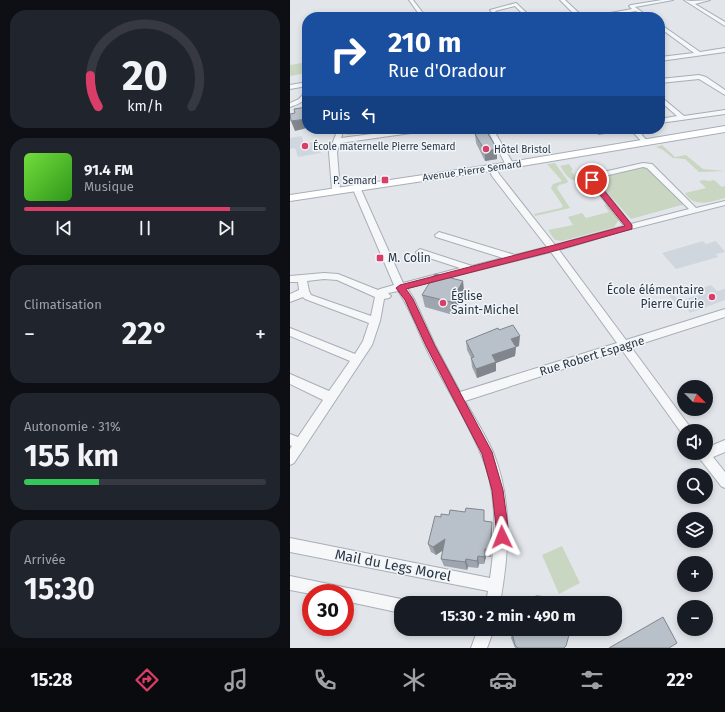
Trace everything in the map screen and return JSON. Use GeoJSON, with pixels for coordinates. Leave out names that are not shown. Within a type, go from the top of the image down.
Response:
{"type":"FeatureCollection","features":[{"type":"Feature","properties":{"kind":"main road","name":"Avenue Pierre Semard"},"geometry":{"type":"LineString","coordinates":[[290,198],[492,168],[725,129]]}},
{"type":"Feature","properties":{"kind":"street"},"geometry":{"type":"LineString","coordinates":[[411,0],[420,12]]}},
{"type":"Feature","properties":{"kind":"street"},"geometry":{"type":"LineString","coordinates":[[562,0],[575,12]]}},
{"type":"Feature","properties":{"kind":"street"},"geometry":{"type":"LineString","coordinates":[[639,12],[629,4],[671,0]]}},
{"type":"Feature","properties":{"kind":"street"},"geometry":{"type":"LineString","coordinates":[[688,1],[708,0]]}},
{"type":"Feature","properties":{"kind":"street"},"geometry":{"type":"LineString","coordinates":[[688,1],[725,24]]}},
{"type":"Feature","properties":{"kind":"street"},"geometry":{"type":"LineString","coordinates":[[494,12],[492,10],[516,4],[525,12]]}},
{"type":"Feature","properties":{"kind":"street"},"geometry":{"type":"LineString","coordinates":[[623,12],[636,10]]}},
{"type":"Feature","properties":{"kind":"street"},"geometry":{"type":"LineString","coordinates":[[665,30],[699,54]]}},
{"type":"Feature","properties":{"kind":"street"},"geometry":{"type":"LineString","coordinates":[[665,58],[725,50]]}},
{"type":"Feature","properties":{"kind":"street"},"geometry":{"type":"LineString","coordinates":[[665,80],[699,77],[704,78],[725,93]]}},
{"type":"Feature","properties":{"kind":"street"},"geometry":{"type":"LineString","coordinates":[[290,87],[302,85]]}},
{"type":"Feature","properties":{"kind":"street"},"geometry":{"type":"LineString","coordinates":[[290,105],[302,99]]}},
{"type":"Feature","properties":{"kind":"street"},"geometry":{"type":"LineString","coordinates":[[665,102],[682,117]]}},
{"type":"Feature","properties":{"kind":"street"},"geometry":{"type":"LineString","coordinates":[[665,121],[682,117],[695,117],[725,112]]}},
{"type":"Feature","properties":{"kind":"street"},"geometry":{"type":"LineString","coordinates":[[336,190],[333,152],[339,134]]}},
{"type":"Feature","properties":{"kind":"street"},"geometry":{"type":"LineString","coordinates":[[337,141],[386,134]]}},
{"type":"Feature","properties":{"kind":"street"},"geometry":{"type":"LineString","coordinates":[[493,134],[510,165]]}},
{"type":"Feature","properties":{"kind":"street"},"geometry":{"type":"LineString","coordinates":[[638,134],[646,143]]}},
{"type":"Feature","properties":{"kind":"street"},"geometry":{"type":"LineString","coordinates":[[630,227],[592,180],[593,177],[643,165],[650,166],[694,210]]}},
{"type":"Feature","properties":{"kind":"street"},"geometry":{"type":"LineString","coordinates":[[492,168],[682,424]]}},
{"type":"Feature","properties":{"kind":"street"},"geometry":{"type":"LineString","coordinates":[[356,187],[400,288],[409,299],[430,346],[487,452],[498,490],[502,527],[500,564],[495,596]]}},
{"type":"Feature","properties":{"kind":"street"},"geometry":{"type":"LineString","coordinates":[[290,279],[324,276],[338,277],[380,295],[390,294],[400,288],[725,203]]}},
{"type":"Feature","properties":{"kind":"street"},"geometry":{"type":"LineString","coordinates":[[439,235],[514,258]]}},
{"type":"Feature","properties":{"kind":"street"},"geometry":{"type":"LineString","coordinates":[[420,252],[472,269]]}},
{"type":"Feature","properties":{"kind":"street"},"geometry":{"type":"LineString","coordinates":[[302,278],[304,292],[308,297],[375,321]]}},
{"type":"Feature","properties":{"kind":"street"},"geometry":{"type":"LineString","coordinates":[[290,298],[304,292]]}},
{"type":"Feature","properties":{"kind":"street"},"geometry":{"type":"LineString","coordinates":[[290,459],[295,442],[332,397],[368,342],[375,321],[380,295]]}},
{"type":"Feature","properties":{"kind":"street","name":"Rue Robert Espagne"},"geometry":{"type":"LineString","coordinates":[[458,398],[725,313]]}},
{"type":"Feature","properties":{"kind":"street"},"geometry":{"type":"LineString","coordinates":[[290,332],[357,359]]}},
{"type":"Feature","properties":{"kind":"street"},"geometry":{"type":"LineString","coordinates":[[290,379],[324,395],[332,397]]}},
{"type":"Feature","properties":{"kind":"street"},"geometry":{"type":"LineString","coordinates":[[713,451],[725,446]]}},
{"type":"Feature","properties":{"kind":"street"},"geometry":{"type":"LineString","coordinates":[[708,460],[725,482]]}},
{"type":"Feature","properties":{"kind":"street","name":"Mail du Legs Morel"},"geometry":{"type":"LineString","coordinates":[[290,545],[497,586]]}},
{"type":"Feature","properties":{"kind":"street"},"geometry":{"type":"LineString","coordinates":[[290,583],[302,585]]}},
{"type":"Feature","properties":{"kind":"street"},"geometry":{"type":"LineString","coordinates":[[354,596],[394,604]]}},
{"type":"Feature","properties":{"kind":"street"},"geometry":{"type":"LineString","coordinates":[[479,648],[483,636]]}},
{"type":"Feature","properties":{"kind":"shaded area","name":"École maternelle Pierre Semard"},"geometry":{"type":"Polygon","coordinates":[[[302,136],[304,144],[318,141],[321,153],[298,157],[295,148],[290,149],[290,138],[302,136]]]}},
{"type":"Feature","properties":{"kind":"shaded area"},"geometry":{"type":"Polygon","coordinates":[[[703,241],[706,244],[716,241],[725,252],[716,254],[718,257],[676,269],[662,253],[703,241]]]}},
{"type":"Feature","properties":{"kind":"shaded area","name":"École élémentaire Pierre Curie"},"geometry":{"type":"Polygon","coordinates":[[[711,285],[717,291],[725,289],[725,300],[690,313],[682,302],[676,304],[664,289],[668,288],[679,301],[706,293],[702,288],[711,285]]]}},
{"type":"Feature","properties":{"kind":"green space"},"geometry":{"type":"Polygon","coordinates":[[[302,63],[302,74],[290,76],[290,65],[302,63]]]}},
{"type":"Feature","properties":{"kind":"green space"},"geometry":{"type":"Polygon","coordinates":[[[662,145],[675,157],[686,155],[703,169],[725,171],[699,172],[685,159],[673,158],[663,150],[656,147],[662,145]]]}},
{"type":"Feature","properties":{"kind":"green space"},"geometry":{"type":"Polygon","coordinates":[[[555,163],[568,181],[567,183],[559,185],[557,188],[570,208],[535,216],[534,214],[561,208],[563,206],[551,188],[553,184],[562,181],[547,164],[555,163]]]}},
{"type":"Feature","properties":{"kind":"green space"},"geometry":{"type":"Polygon","coordinates":[[[569,164],[573,170],[571,171],[575,176],[580,175],[583,179],[572,180],[567,176],[560,166],[569,164]]]}},
{"type":"Feature","properties":{"kind":"green space"},"geometry":{"type":"Polygon","coordinates":[[[646,167],[685,204],[631,219],[595,179],[646,167]]]}},
{"type":"Feature","properties":{"kind":"green space"},"geometry":{"type":"Polygon","coordinates":[[[714,180],[722,187],[725,186],[725,198],[703,203],[693,201],[688,198],[685,193],[706,188],[699,181],[714,180]]]}},
{"type":"Feature","properties":{"kind":"green space"},"geometry":{"type":"Polygon","coordinates":[[[604,205],[607,205],[618,217],[618,221],[614,227],[562,241],[555,240],[548,230],[573,225],[568,217],[582,213],[586,218],[609,212],[604,205]]]}},
{"type":"Feature","properties":{"kind":"green space"},"geometry":{"type":"Polygon","coordinates":[[[562,546],[580,583],[559,594],[542,555],[562,546]]]}},
{"type":"Feature","properties":{"kind":"building"},"geometry":{"type":"Polygon","coordinates":[[[302,108],[302,120],[291,121],[290,114],[295,113],[294,109],[302,108]]]}},
{"type":"Feature","properties":{"kind":"building"},"geometry":{"type":"Polygon","coordinates":[[[475,134],[488,134],[497,149],[485,151],[475,134]]]}},
{"type":"Feature","properties":{"kind":"building"},"geometry":{"type":"Polygon","coordinates":[[[435,274],[463,281],[451,302],[422,295],[435,274]]]}},
{"type":"Feature","properties":{"kind":"building"},"geometry":{"type":"Polygon","coordinates":[[[513,325],[520,336],[511,339],[516,347],[492,355],[496,362],[476,369],[471,358],[474,357],[466,341],[498,328],[499,330],[513,325]]]}},
{"type":"Feature","properties":{"kind":"building"},"geometry":{"type":"Polygon","coordinates":[[[466,508],[484,510],[484,521],[492,522],[490,550],[485,549],[484,557],[478,556],[477,561],[466,559],[465,562],[441,559],[445,539],[433,547],[428,544],[435,516],[441,517],[441,514],[449,515],[450,510],[465,512],[466,508]]]}},
{"type":"Feature","properties":{"kind":"building"},"geometry":{"type":"Polygon","coordinates":[[[663,617],[677,643],[669,648],[609,648],[663,617]]]}},
{"type":"Feature","properties":{"kind":"building"},"geometry":{"type":"Polygon","coordinates":[[[513,636],[569,636],[564,648],[518,648],[515,645],[513,636]]]}},
{"type":"Feature","properties":{"kind":"place","name":"École maternelle Pierre Semard"},"geometry":{"type":"Point","coordinates":[305,146]}},
{"type":"Feature","properties":{"kind":"place","name":"Hôtel Bristol"},"geometry":{"type":"Point","coordinates":[486,149]}},
{"type":"Feature","properties":{"kind":"place","name":"P. Semard"},"geometry":{"type":"Point","coordinates":[385,180]}},
{"type":"Feature","properties":{"kind":"place","name":"M. Colin"},"geometry":{"type":"Point","coordinates":[380,258]}},
{"type":"Feature","properties":{"kind":"place","name":"École élémentaire Pierre Curie"},"geometry":{"type":"Point","coordinates":[712,297]}},
{"type":"Feature","properties":{"kind":"place","name":"Église Saint-Michel"},"geometry":{"type":"Point","coordinates":[443,303]}},
{"type":"Feature","properties":{"kind":"route"},"geometry":{"type":"LineString","coordinates":[[502,537],[498,490],[487,452],[430,346],[409,299],[400,288],[630,227],[592,180]]}}]}
